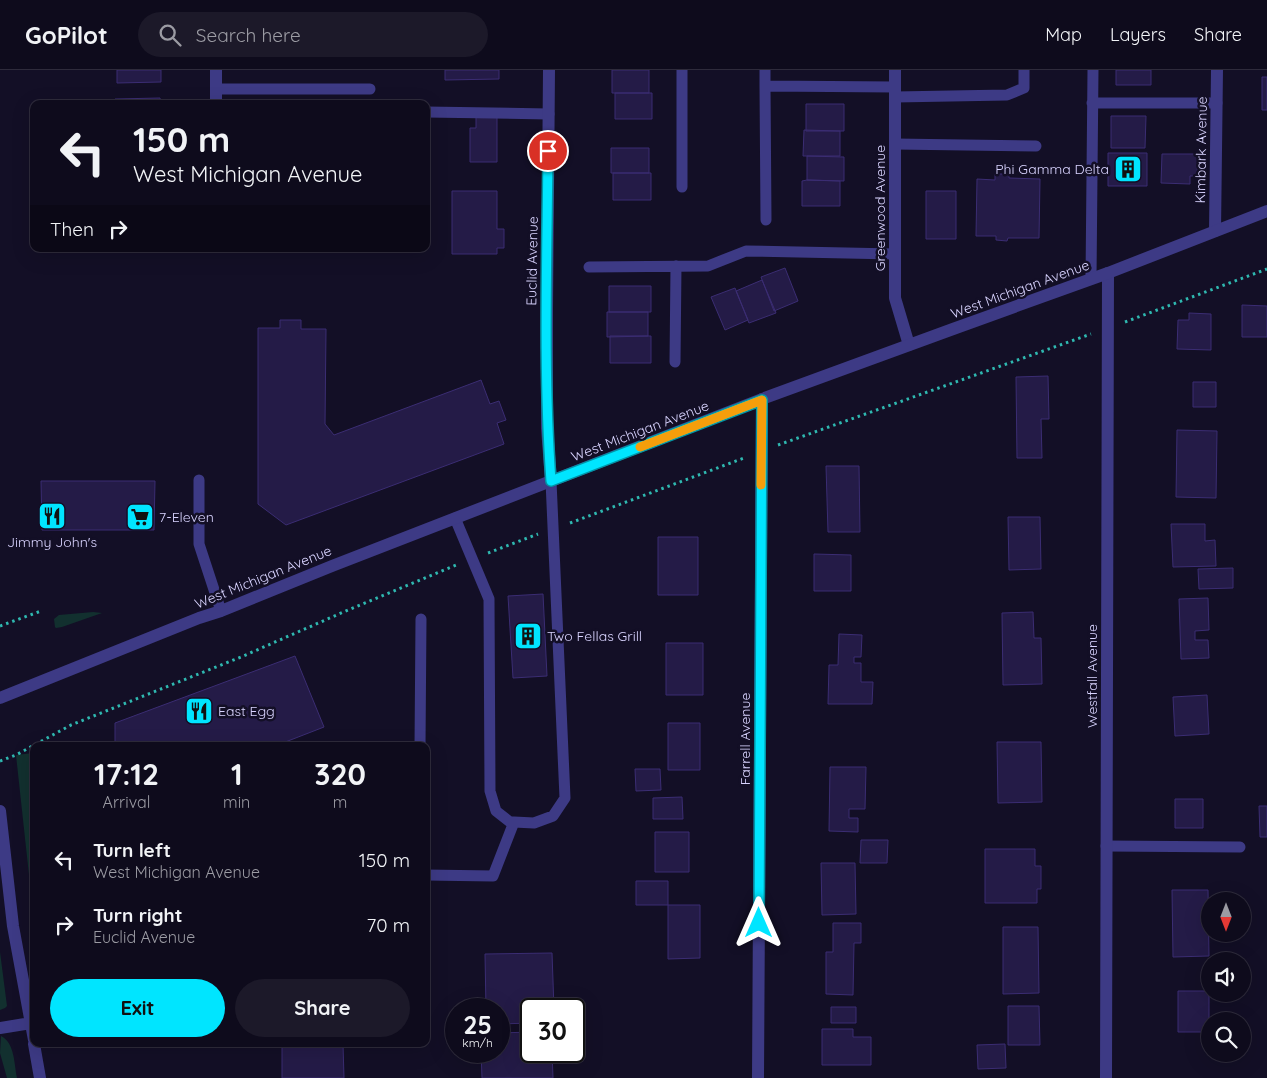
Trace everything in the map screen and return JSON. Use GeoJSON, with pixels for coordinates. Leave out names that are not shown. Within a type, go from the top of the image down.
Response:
{"type":"FeatureCollection","features":[{"type":"Feature","properties":{"kind":"street"},"geometry":{"type":"LineString","coordinates":[[216,70],[216,100]]}},
{"type":"Feature","properties":{"kind":"street","name":"Euclid Avenue"},"geometry":{"type":"LineString","coordinates":[[549,70],[547,428],[551,481]]}},
{"type":"Feature","properties":{"kind":"street","name":"Greenwood Avenue"},"geometry":{"type":"LineString","coordinates":[[895,70],[895,298],[909,345]]}},
{"type":"Feature","properties":{"kind":"street","name":"Kimbark Avenue"},"geometry":{"type":"LineString","coordinates":[[1215,231],[1218,70]]}},
{"type":"Feature","properties":{"kind":"street","name":"West Michigan Avenue"},"geometry":{"type":"LineString","coordinates":[[0,698],[340,562],[762,400],[1108,274],[1267,211]]}},
{"type":"Feature","properties":{"kind":"street","name":"Westfall Avenue"},"geometry":{"type":"LineString","coordinates":[[1106,1078],[1108,274]]}},
{"type":"Feature","properties":{"kind":"street","name":"Farrell Avenue"},"geometry":{"type":"LineString","coordinates":[[758,1078],[762,400]]}},
{"type":"Feature","properties":{"kind":"street"},"geometry":{"type":"LineString","coordinates":[[0,811],[13,926],[30,1018]]}},
{"type":"Feature","properties":{"kind":"street"},"geometry":{"type":"LineString","coordinates":[[0,1028],[30,1023]]}},
{"type":"Feature","properties":{"kind":"street"},"geometry":{"type":"LineString","coordinates":[[35,1047],[40,1078]]}},
{"type":"Feature","properties":{"kind":"lane"},"geometry":{"type":"LineString","coordinates":[[682,70],[682,187]]}},
{"type":"Feature","properties":{"kind":"lane"},"geometry":{"type":"LineString","coordinates":[[765,70],[766,220]]}},
{"type":"Feature","properties":{"kind":"lane"},"geometry":{"type":"LineString","coordinates":[[765,86],[1007,95],[1024,88],[1024,70]]}},
{"type":"Feature","properties":{"kind":"lane"},"geometry":{"type":"LineString","coordinates":[[1091,279],[1092,70]]}},
{"type":"Feature","properties":{"kind":"lane"},"geometry":{"type":"LineString","coordinates":[[216,89],[370,89]]}},
{"type":"Feature","properties":{"kind":"lane"},"geometry":{"type":"LineString","coordinates":[[1092,103],[1217,103]]}},
{"type":"Feature","properties":{"kind":"lane"},"geometry":{"type":"LineString","coordinates":[[430,112],[549,114]]}},
{"type":"Feature","properties":{"kind":"lane"},"geometry":{"type":"LineString","coordinates":[[895,144],[1036,146]]}},
{"type":"Feature","properties":{"kind":"lane"},"geometry":{"type":"LineString","coordinates":[[589,267],[708,266],[746,251],[895,254]]}},
{"type":"Feature","properties":{"kind":"lane"},"geometry":{"type":"LineString","coordinates":[[675,362],[676,266]]}},
{"type":"Feature","properties":{"kind":"lane"},"geometry":{"type":"LineString","coordinates":[[199,480],[199,544],[221,611]]}},
{"type":"Feature","properties":{"kind":"lane"},"geometry":{"type":"LineString","coordinates":[[455,518],[489,598],[490,791],[496,810],[510,822],[534,824],[553,816],[565,798],[551,481]]}},
{"type":"Feature","properties":{"kind":"lane"},"geometry":{"type":"LineString","coordinates":[[420,742],[421,619]]}},
{"type":"Feature","properties":{"kind":"lane"},"geometry":{"type":"LineString","coordinates":[[430,875],[493,876],[514,822]]}},
{"type":"Feature","properties":{"kind":"lane"},"geometry":{"type":"LineString","coordinates":[[1106,846],[1240,847]]}},
{"type":"Feature","properties":{"kind":"path"},"geometry":{"type":"LineString","coordinates":[[39,742],[71,724],[241,657],[472,559],[761,451],[1108,328],[1267,269]]}},
{"type":"Feature","properties":{"kind":"path"},"geometry":{"type":"LineString","coordinates":[[0,626],[42,611]]}},
{"type":"Feature","properties":{"kind":"path"},"geometry":{"type":"LineString","coordinates":[[0,761],[30,747]]}},
{"type":"Feature","properties":{"kind":"green space"},"geometry":{"type":"Polygon","coordinates":[[[102,613],[62,627],[55,627],[54,619],[59,615],[102,613]]]}},
{"type":"Feature","properties":{"kind":"green space"},"geometry":{"type":"Polygon","coordinates":[[[30,753],[30,884],[16,755],[30,753]]]}},
{"type":"Feature","properties":{"kind":"green space"},"geometry":{"type":"Polygon","coordinates":[[[0,952],[7,1006],[0,1010],[0,952]]]}},
{"type":"Feature","properties":{"kind":"green space"},"geometry":{"type":"Polygon","coordinates":[[[1,1036],[6,1039],[11,1049],[17,1078],[7,1078],[0,1053],[1,1036]]]}},
{"type":"Feature","properties":{"kind":"building"},"geometry":{"type":"Polygon","coordinates":[[[117,70],[161,70],[161,82],[117,83],[117,70]]]}},
{"type":"Feature","properties":{"kind":"building"},"geometry":{"type":"Polygon","coordinates":[[[445,70],[499,70],[499,79],[445,80],[445,70]]]}},
{"type":"Feature","properties":{"kind":"building"},"geometry":{"type":"Polygon","coordinates":[[[612,70],[649,70],[649,93],[612,93],[612,70]]]}},
{"type":"Feature","properties":{"kind":"building"},"geometry":{"type":"Polygon","coordinates":[[[1116,70],[1151,70],[1151,85],[1116,85],[1116,70]]]}},
{"type":"Feature","properties":{"kind":"building"},"geometry":{"type":"Polygon","coordinates":[[[1262,77],[1267,77],[1267,110],[1262,110],[1262,77]]]}},
{"type":"Feature","properties":{"kind":"building"},"geometry":{"type":"Polygon","coordinates":[[[615,93],[652,93],[652,119],[615,119],[615,93]]]}},
{"type":"Feature","properties":{"kind":"building"},"geometry":{"type":"Polygon","coordinates":[[[160,98],[160,100],[115,100],[160,98]]]}},
{"type":"Feature","properties":{"kind":"building"},"geometry":{"type":"Polygon","coordinates":[[[806,104],[844,104],[844,131],[806,131],[806,104]]]}},
{"type":"Feature","properties":{"kind":"building"},"geometry":{"type":"Polygon","coordinates":[[[1111,116],[1146,116],[1145,148],[1111,148],[1111,116]]]}},
{"type":"Feature","properties":{"kind":"building"},"geometry":{"type":"Polygon","coordinates":[[[476,117],[497,117],[497,162],[470,162],[470,128],[476,128],[476,117]]]}},
{"type":"Feature","properties":{"kind":"building"},"geometry":{"type":"Polygon","coordinates":[[[804,130],[840,131],[840,156],[803,156],[804,130]]]}},
{"type":"Feature","properties":{"kind":"building"},"geometry":{"type":"Polygon","coordinates":[[[611,148],[649,148],[649,173],[611,173],[611,148]]]}},
{"type":"Feature","properties":{"kind":"building","name":"Phi Gamma Delta"},"geometry":{"type":"Polygon","coordinates":[[[1108,153],[1147,153],[1147,186],[1108,186],[1108,153]]]}},
{"type":"Feature","properties":{"kind":"building"},"geometry":{"type":"Polygon","coordinates":[[[1162,154],[1198,154],[1197,176],[1190,176],[1190,184],[1161,183],[1162,154]]]}},
{"type":"Feature","properties":{"kind":"building"},"geometry":{"type":"Polygon","coordinates":[[[807,156],[844,157],[844,181],[807,180],[807,156]]]}},
{"type":"Feature","properties":{"kind":"building"},"geometry":{"type":"Polygon","coordinates":[[[613,173],[651,173],[651,200],[613,200],[613,173]]]}},
{"type":"Feature","properties":{"kind":"building"},"geometry":{"type":"Polygon","coordinates":[[[995,174],[1009,174],[1009,178],[1040,179],[1039,238],[1008,238],[1007,241],[996,240],[996,236],[976,236],[977,179],[995,180],[995,174]]]}},
{"type":"Feature","properties":{"kind":"building"},"geometry":{"type":"Polygon","coordinates":[[[802,181],[840,181],[840,206],[802,206],[802,181]]]}},
{"type":"Feature","properties":{"kind":"building"},"geometry":{"type":"Polygon","coordinates":[[[452,191],[497,191],[497,229],[504,229],[504,248],[497,248],[497,254],[452,254],[452,191]]]}},
{"type":"Feature","properties":{"kind":"building"},"geometry":{"type":"Polygon","coordinates":[[[926,191],[956,191],[956,239],[926,239],[926,191]]]}},
{"type":"Feature","properties":{"kind":"building"},"geometry":{"type":"Polygon","coordinates":[[[785,268],[798,301],[774,311],[761,277],[785,268]]]}},
{"type":"Feature","properties":{"kind":"building"},"geometry":{"type":"Polygon","coordinates":[[[762,280],[776,313],[749,323],[736,291],[762,280]]]}},
{"type":"Feature","properties":{"kind":"building"},"geometry":{"type":"Polygon","coordinates":[[[609,286],[651,286],[651,312],[609,312],[609,286]]]}},
{"type":"Feature","properties":{"kind":"building"},"geometry":{"type":"Polygon","coordinates":[[[735,288],[748,320],[725,330],[711,297],[735,288]]]}},
{"type":"Feature","properties":{"kind":"building"},"geometry":{"type":"Polygon","coordinates":[[[1242,305],[1267,306],[1267,337],[1242,337],[1242,305]]]}},
{"type":"Feature","properties":{"kind":"building"},"geometry":{"type":"Polygon","coordinates":[[[607,312],[648,312],[648,336],[607,337],[607,312]]]}},
{"type":"Feature","properties":{"kind":"building"},"geometry":{"type":"Polygon","coordinates":[[[1189,313],[1211,314],[1211,350],[1177,349],[1178,320],[1189,320],[1189,313]]]}},
{"type":"Feature","properties":{"kind":"building"},"geometry":{"type":"Polygon","coordinates":[[[280,320],[301,320],[301,329],[326,329],[325,424],[334,435],[481,380],[490,404],[499,401],[506,420],[497,423],[504,444],[286,525],[258,504],[258,328],[280,328],[280,320]]]}},
{"type":"Feature","properties":{"kind":"building"},"geometry":{"type":"Polygon","coordinates":[[[610,336],[651,336],[651,363],[610,363],[610,336]]]}},
{"type":"Feature","properties":{"kind":"building"},"geometry":{"type":"Polygon","coordinates":[[[1048,376],[1049,419],[1041,419],[1042,458],[1017,458],[1016,377],[1048,376]]]}},
{"type":"Feature","properties":{"kind":"building"},"geometry":{"type":"Polygon","coordinates":[[[1193,382],[1216,382],[1216,407],[1193,407],[1193,382]]]}},
{"type":"Feature","properties":{"kind":"building"},"geometry":{"type":"Polygon","coordinates":[[[1177,430],[1217,431],[1216,498],[1176,497],[1177,430]]]}},
{"type":"Feature","properties":{"kind":"building"},"geometry":{"type":"Polygon","coordinates":[[[826,466],[859,466],[860,532],[828,532],[826,466]]]}},
{"type":"Feature","properties":{"kind":"building"},"geometry":{"type":"Polygon","coordinates":[[[41,481],[155,481],[154,530],[42,530],[41,481]]]}},
{"type":"Feature","properties":{"kind":"building"},"geometry":{"type":"Polygon","coordinates":[[[1008,517],[1040,517],[1041,569],[1009,570],[1008,517]]]}},
{"type":"Feature","properties":{"kind":"building"},"geometry":{"type":"Polygon","coordinates":[[[1171,524],[1205,524],[1205,541],[1215,540],[1216,566],[1173,567],[1171,524]]]}},
{"type":"Feature","properties":{"kind":"building"},"geometry":{"type":"Polygon","coordinates":[[[658,537],[698,537],[698,595],[658,595],[658,537]]]}},
{"type":"Feature","properties":{"kind":"building"},"geometry":{"type":"Polygon","coordinates":[[[814,554],[851,555],[851,591],[814,591],[814,554]]]}},
{"type":"Feature","properties":{"kind":"building"},"geometry":{"type":"Polygon","coordinates":[[[1233,568],[1233,588],[1199,589],[1198,569],[1233,568]]]}},
{"type":"Feature","properties":{"kind":"building","name":"Two Fellas Grill"},"geometry":{"type":"Polygon","coordinates":[[[543,594],[547,676],[513,678],[508,596],[543,594]]]}},
{"type":"Feature","properties":{"kind":"building"},"geometry":{"type":"Polygon","coordinates":[[[1208,598],[1209,630],[1195,631],[1195,640],[1208,640],[1209,658],[1181,659],[1179,599],[1208,598]]]}},
{"type":"Feature","properties":{"kind":"building"},"geometry":{"type":"Polygon","coordinates":[[[1033,612],[1034,638],[1041,638],[1042,684],[1003,685],[1002,613],[1033,612]]]}},
{"type":"Feature","properties":{"kind":"building"},"geometry":{"type":"Polygon","coordinates":[[[839,634],[862,635],[861,657],[854,657],[854,663],[861,663],[861,682],[873,682],[872,704],[828,704],[829,665],[838,665],[839,634]]]}},
{"type":"Feature","properties":{"kind":"building"},"geometry":{"type":"Polygon","coordinates":[[[666,643],[703,643],[703,695],[666,695],[666,643]]]}},
{"type":"Feature","properties":{"kind":"building"},"geometry":{"type":"Polygon","coordinates":[[[295,656],[324,727],[285,742],[115,742],[115,723],[295,656]]]}},
{"type":"Feature","properties":{"kind":"building"},"geometry":{"type":"Polygon","coordinates":[[[1207,695],[1209,734],[1175,736],[1173,697],[1207,695]]]}},
{"type":"Feature","properties":{"kind":"building"},"geometry":{"type":"Polygon","coordinates":[[[668,723],[700,723],[700,770],[668,770],[668,723]]]}},
{"type":"Feature","properties":{"kind":"building"},"geometry":{"type":"Polygon","coordinates":[[[997,742],[1041,742],[1042,802],[998,803],[997,742]]]}},
{"type":"Feature","properties":{"kind":"building"},"geometry":{"type":"Polygon","coordinates":[[[830,767],[866,767],[865,809],[849,809],[849,818],[858,818],[858,832],[829,831],[830,767]]]}},
{"type":"Feature","properties":{"kind":"building"},"geometry":{"type":"Polygon","coordinates":[[[635,769],[660,769],[661,790],[636,791],[635,769]]]}},
{"type":"Feature","properties":{"kind":"building"},"geometry":{"type":"Polygon","coordinates":[[[682,797],[683,819],[653,819],[653,798],[682,797]]]}},
{"type":"Feature","properties":{"kind":"building"},"geometry":{"type":"Polygon","coordinates":[[[1175,799],[1203,799],[1203,828],[1175,828],[1175,799]]]}},
{"type":"Feature","properties":{"kind":"building"},"geometry":{"type":"Polygon","coordinates":[[[1259,806],[1267,806],[1267,837],[1260,837],[1259,806]]]}},
{"type":"Feature","properties":{"kind":"building"},"geometry":{"type":"Polygon","coordinates":[[[655,832],[689,832],[689,872],[655,872],[655,832]]]}},
{"type":"Feature","properties":{"kind":"building"},"geometry":{"type":"Polygon","coordinates":[[[861,840],[888,840],[887,863],[860,863],[861,840]]]}},
{"type":"Feature","properties":{"kind":"building"},"geometry":{"type":"Polygon","coordinates":[[[985,849],[1035,849],[1035,866],[1041,866],[1041,889],[1037,889],[1037,903],[985,903],[985,849]]]}},
{"type":"Feature","properties":{"kind":"building"},"geometry":{"type":"Polygon","coordinates":[[[821,863],[855,863],[856,914],[822,915],[821,863]]]}},
{"type":"Feature","properties":{"kind":"building"},"geometry":{"type":"Polygon","coordinates":[[[636,881],[668,881],[668,905],[636,905],[636,881]]]}},
{"type":"Feature","properties":{"kind":"building"},"geometry":{"type":"Polygon","coordinates":[[[1172,890],[1208,890],[1208,892],[1201,892],[1201,942],[1209,942],[1209,952],[1201,952],[1201,956],[1173,957],[1172,890]]]}},
{"type":"Feature","properties":{"kind":"building"},"geometry":{"type":"Polygon","coordinates":[[[668,905],[700,905],[700,958],[668,959],[668,905]]]}},
{"type":"Feature","properties":{"kind":"building"},"geometry":{"type":"Polygon","coordinates":[[[833,923],[861,923],[861,943],[854,943],[853,995],[826,994],[826,952],[833,952],[833,923]]]}},
{"type":"Feature","properties":{"kind":"building"},"geometry":{"type":"Polygon","coordinates":[[[1003,927],[1038,927],[1039,993],[1003,994],[1003,927]]]}},
{"type":"Feature","properties":{"kind":"building"},"geometry":{"type":"Polygon","coordinates":[[[552,953],[554,998],[520,998],[520,1023],[510,1024],[510,998],[486,998],[485,954],[552,953]]]}},
{"type":"Feature","properties":{"kind":"building"},"geometry":{"type":"Polygon","coordinates":[[[1178,991],[1201,991],[1201,1002],[1209,1002],[1209,1012],[1201,1012],[1201,1032],[1178,1032],[1178,991]]]}},
{"type":"Feature","properties":{"kind":"building"},"geometry":{"type":"Polygon","coordinates":[[[1008,1006],[1039,1006],[1040,1045],[1008,1045],[1008,1006]]]}},
{"type":"Feature","properties":{"kind":"building"},"geometry":{"type":"Polygon","coordinates":[[[831,1007],[856,1007],[856,1023],[831,1023],[831,1007]]]}},
{"type":"Feature","properties":{"kind":"building"},"geometry":{"type":"Polygon","coordinates":[[[822,1029],[853,1029],[853,1037],[871,1037],[871,1065],[822,1065],[822,1029]]]}},
{"type":"Feature","properties":{"kind":"building"},"geometry":{"type":"Polygon","coordinates":[[[520,1032],[520,1063],[552,1063],[553,1078],[482,1078],[481,1063],[510,1063],[510,1033],[520,1032]]]}},
{"type":"Feature","properties":{"kind":"building"},"geometry":{"type":"Polygon","coordinates":[[[1005,1044],[1006,1068],[978,1069],[977,1045],[1005,1044]]]}},
{"type":"Feature","properties":{"kind":"building"},"geometry":{"type":"Polygon","coordinates":[[[282,1047],[343,1047],[344,1078],[282,1078],[282,1047]]]}},
{"type":"Feature","properties":{"kind":"slow traffic"},"geometry":{"type":"LineString","coordinates":[[640,447],[762,400],[761,485]]}},
{"type":"Feature","properties":{"kind":"place","name":"Phi Gamma Delta"},"geometry":{"type":"Point","coordinates":[1128,169]}},
{"type":"Feature","properties":{"kind":"place","name":"Jimmy John's"},"geometry":{"type":"Point","coordinates":[52,516]}},
{"type":"Feature","properties":{"kind":"place","name":"7-Eleven"},"geometry":{"type":"Point","coordinates":[140,517]}},
{"type":"Feature","properties":{"kind":"place","name":"Two Fellas Grill"},"geometry":{"type":"Point","coordinates":[528,636]}},
{"type":"Feature","properties":{"kind":"place","name":"East Egg"},"geometry":{"type":"Point","coordinates":[199,711]}},
{"type":"Feature","properties":{"kind":"route"},"geometry":{"type":"LineString","coordinates":[[548,151],[547,428],[551,481],[762,400],[759,923]]}}]}
